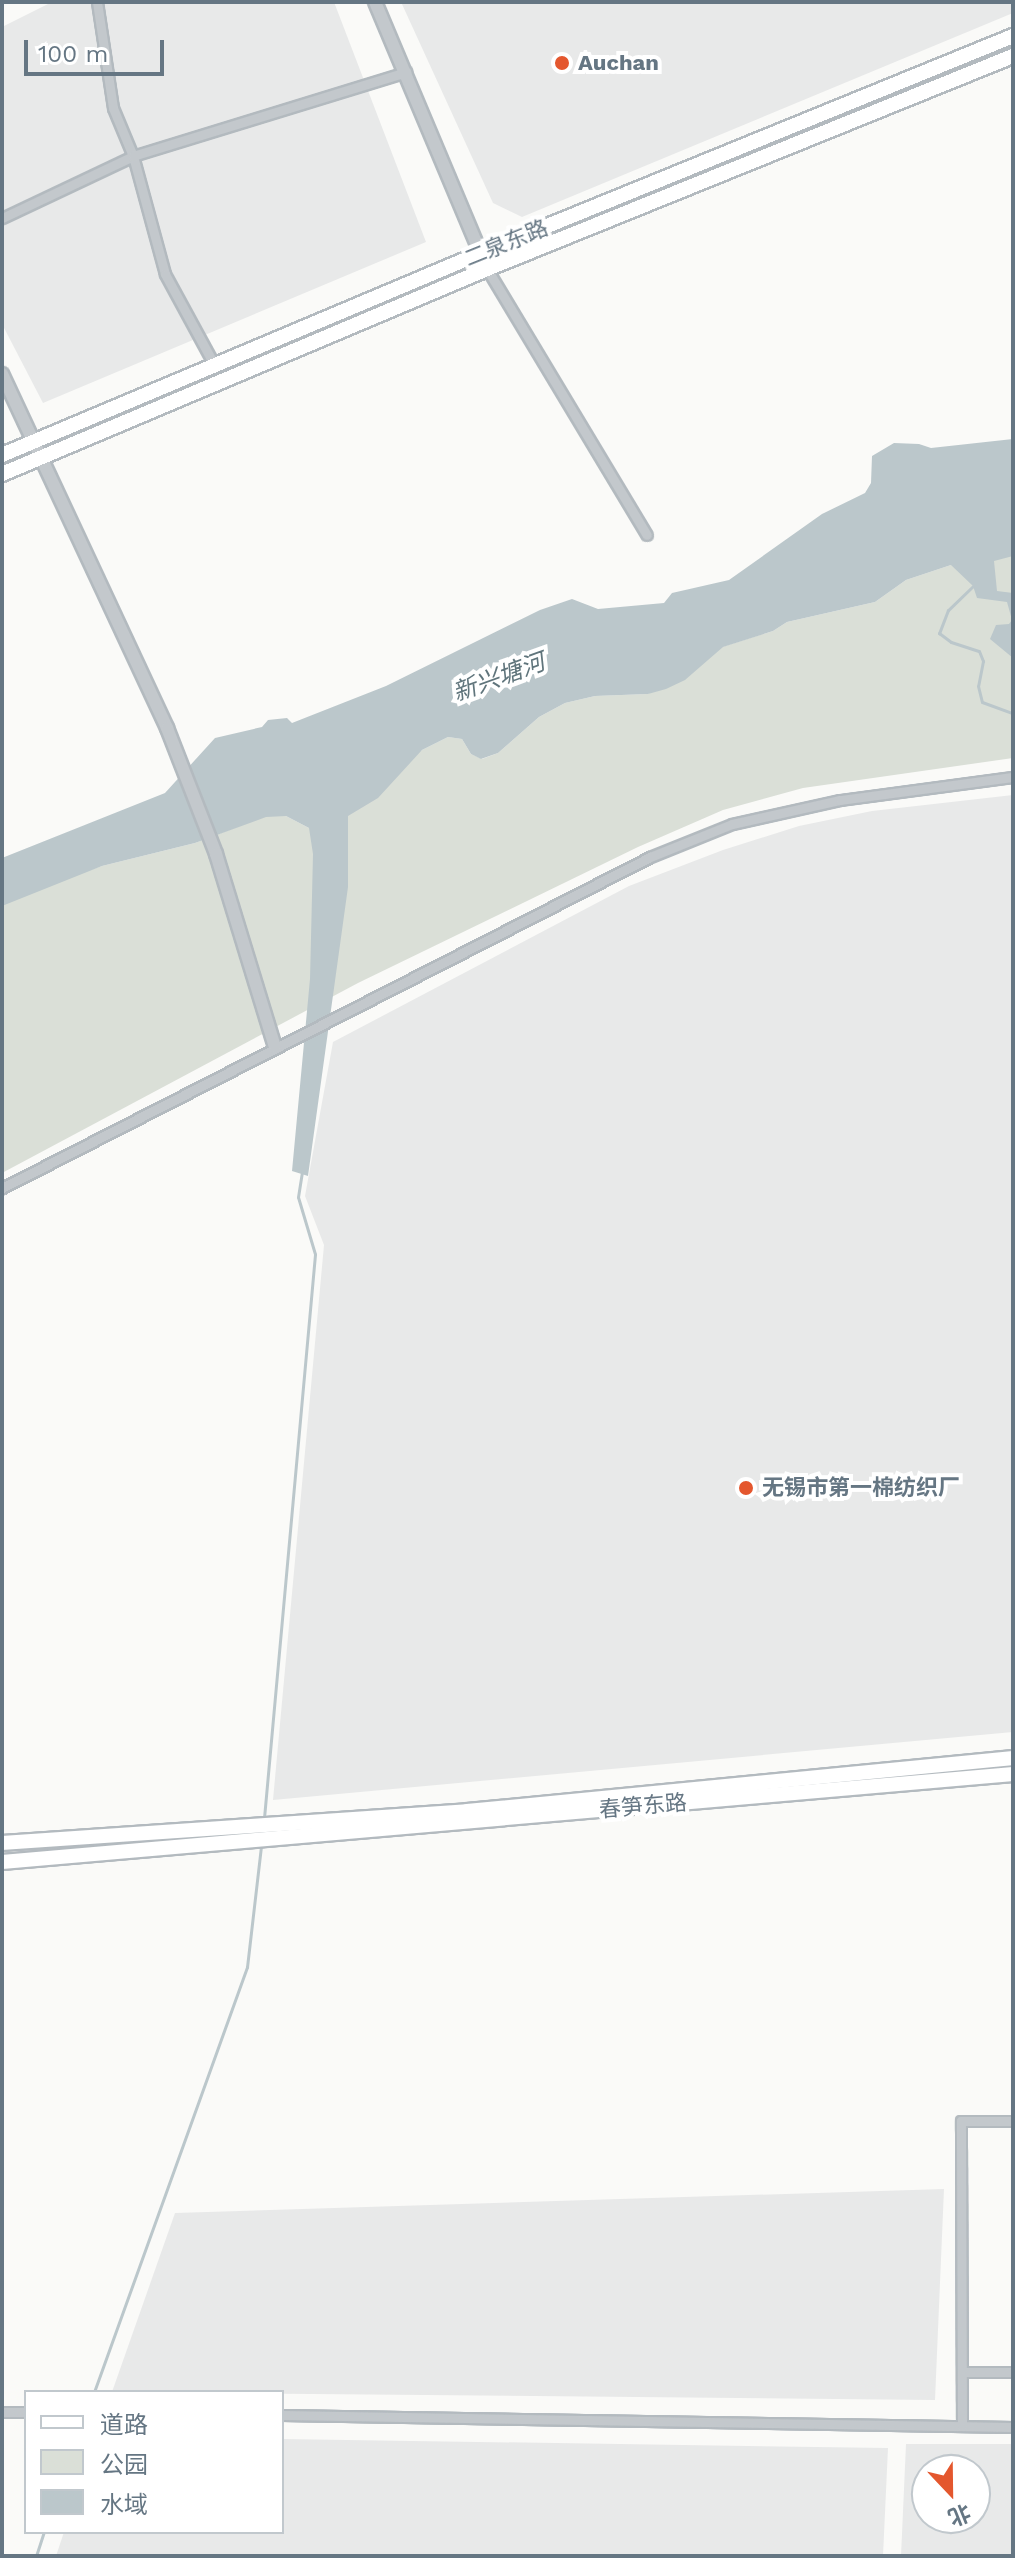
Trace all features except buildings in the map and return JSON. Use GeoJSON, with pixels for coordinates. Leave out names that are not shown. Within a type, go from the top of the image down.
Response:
{"type":"FeatureCollection","features":[{"type":"Feature","properties":{"kind":"main road","name":"二泉东路"},"geometry":{"type":"LineString","coordinates":[[2,455],[481,253],[1013,36]]}},
{"type":"Feature","properties":{"kind":"main road","name":"二泉东路"},"geometry":{"type":"LineString","coordinates":[[2,474],[487,269],[1013,56]]}},
{"type":"Feature","properties":{"kind":"main road","name":"春笋东路"},"geometry":{"type":"LineString","coordinates":[[274,1832],[1013,1758]]}},
{"type":"Feature","properties":{"kind":"main road","name":"春笋东路"},"geometry":{"type":"LineString","coordinates":[[274,1832],[1013,1774]]}},
{"type":"Feature","properties":{"kind":"main road"},"geometry":{"type":"LineString","coordinates":[[2,1843],[241,1824],[274,1832]]}},
{"type":"Feature","properties":{"kind":"main road"},"geometry":{"type":"LineString","coordinates":[[2,1862],[240,1842],[274,1832]]}},
{"type":"Feature","properties":{"kind":"street"},"geometry":{"type":"LineString","coordinates":[[97,2],[113,108],[133,156],[165,274],[215,366]]}},
{"type":"Feature","properties":{"kind":"street"},"geometry":{"type":"LineString","coordinates":[[375,2],[487,269],[647,535]]}},
{"type":"Feature","properties":{"kind":"street"},"geometry":{"type":"LineString","coordinates":[[2,218],[133,156],[406,72]]}},
{"type":"Feature","properties":{"kind":"street"},"geometry":{"type":"LineString","coordinates":[[2,374],[167,728],[216,854],[275,1047]]}},
{"type":"Feature","properties":{"kind":"street"},"geometry":{"type":"LineString","coordinates":[[2,1188],[650,857],[732,824],[840,800],[1013,777]]}},
{"type":"Feature","properties":{"kind":"street"},"geometry":{"type":"LineString","coordinates":[[962,2426],[961,2121],[1013,2121]]}},
{"type":"Feature","properties":{"kind":"street"},"geometry":{"type":"LineString","coordinates":[[962,2372],[1013,2372]]}},
{"type":"Feature","properties":{"kind":"street"},"geometry":{"type":"LineString","coordinates":[[2,2412],[24,2412]]}},
{"type":"Feature","properties":{"kind":"street"},"geometry":{"type":"LineString","coordinates":[[284,2415],[1013,2427]]}},
{"type":"Feature","properties":{"kind":"shaded area"},"geometry":{"type":"Polygon","coordinates":[[[52,2],[334,2],[426,242],[43,403],[2,324],[2,27],[52,2]]]}},
{"type":"Feature","properties":{"kind":"shaded area"},"geometry":{"type":"Polygon","coordinates":[[[401,2],[1013,2],[1013,13],[522,217],[493,203],[401,2]]]}},
{"type":"Feature","properties":{"kind":"shaded area"},"geometry":{"type":"Polygon","coordinates":[[[1013,795],[1013,1732],[273,1800],[324,1245],[305,1196],[333,1042],[629,886],[723,850],[799,826],[872,811],[1013,795]]]}},
{"type":"Feature","properties":{"kind":"shaded area"},"geometry":{"type":"Polygon","coordinates":[[[944,2189],[935,2400],[113,2390],[175,2213],[944,2189]]]}},
{"type":"Feature","properties":{"kind":"shaded area"},"geometry":{"type":"Polygon","coordinates":[[[284,2439],[888,2448],[883,2556],[56,2556],[63,2534],[284,2534],[284,2439]]]}},
{"type":"Feature","properties":{"kind":"shaded area"},"geometry":{"type":"Polygon","coordinates":[[[906,2444],[1013,2444],[1013,2556],[901,2556],[906,2444]]]}},
{"type":"Feature","properties":{"kind":"green space"},"geometry":{"type":"Polygon","coordinates":[[[1013,555],[1013,758],[803,788],[723,810],[638,847],[358,983],[2,1173],[2,900],[102,866],[195,843],[266,816],[286,816],[309,828],[422,750],[448,737],[462,739],[471,754],[482,759],[498,753],[539,717],[565,703],[595,696],[648,694],[722,647],[773,631],[787,622],[875,602],[906,580],[951,565],[1013,555]]]}},
{"type":"Feature","properties":{"kind":"water","name":"新兴塘河"},"geometry":{"type":"Polygon","coordinates":[[[1013,439],[1013,556],[994,561],[997,591],[1013,593],[1013,658],[990,639],[996,625],[1009,624],[1012,620],[1007,602],[977,598],[973,586],[951,565],[906,580],[875,602],[787,622],[773,631],[723,647],[685,680],[666,689],[648,694],[595,696],[565,703],[539,717],[498,753],[481,759],[471,754],[462,739],[448,737],[422,750],[378,798],[348,816],[348,887],[308,1176],[292,1171],[310,979],[313,854],[309,828],[286,816],[266,817],[195,843],[102,866],[2,906],[2,858],[165,793],[215,738],[262,727],[268,720],[287,718],[292,723],[386,686],[540,610],[572,599],[598,609],[664,603],[672,593],[729,580],[822,514],[865,493],[871,483],[872,456],[894,443],[931,448],[1013,439]]]}},
{"type":"Feature","properties":{"kind":"waterway"},"geometry":{"type":"LineString","coordinates":[[973,586],[948,610],[939,633],[951,642],[979,651],[983,661],[978,686],[982,702],[1013,713]]}},
{"type":"Feature","properties":{"kind":"waterway"},"geometry":{"type":"LineString","coordinates":[[264,1818],[315,1254],[298,1197],[302,1171]]}},
{"type":"Feature","properties":{"kind":"waterway"},"geometry":{"type":"LineString","coordinates":[[95,2390],[247,1967],[261,1846]]}},
{"type":"Feature","properties":{"kind":"waterway"},"geometry":{"type":"LineString","coordinates":[[36,2556],[43,2534]]}},
{"type":"Feature","properties":{"kind":"place","name":"Auchan"},"geometry":{"type":"Point","coordinates":[562,63]}},
{"type":"Feature","properties":{"kind":"place","name":"无锡市第一棉纺织厂"},"geometry":{"type":"Point","coordinates":[746,1488]}}]}
